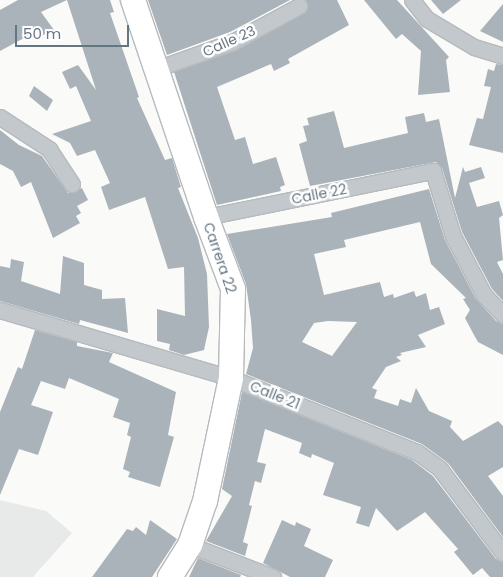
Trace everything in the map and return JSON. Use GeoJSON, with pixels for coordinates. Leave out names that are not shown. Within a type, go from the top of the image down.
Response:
{"type":"FeatureCollection","features":[{"type":"Feature","properties":{"kind":"main road","name":"Carrera 22"},"geometry":{"type":"LineString","coordinates":[[133,0],[206,217],[233,289],[231,378],[205,501],[190,545],[170,577]]}},
{"type":"Feature","properties":{"kind":"street"},"geometry":{"type":"LineString","coordinates":[[412,0],[428,19],[474,48],[503,56]]}},
{"type":"Feature","properties":{"kind":"street","name":"Calle 23"},"geometry":{"type":"LineString","coordinates":[[156,69],[234,41],[299,6]]}},
{"type":"Feature","properties":{"kind":"street"},"geometry":{"type":"LineString","coordinates":[[0,117],[49,149],[72,184]]}},
{"type":"Feature","properties":{"kind":"street","name":"Calle 22"},"geometry":{"type":"LineString","coordinates":[[206,217],[433,171],[453,236],[484,295],[503,315]]}},
{"type":"Feature","properties":{"kind":"street","name":"Calle 21"},"geometry":{"type":"LineString","coordinates":[[0,310],[231,378],[417,452],[440,469],[503,553]]}},
{"type":"Feature","properties":{"kind":"street"},"geometry":{"type":"LineString","coordinates":[[190,545],[273,577]]}},
{"type":"Feature","properties":{"kind":"shaded area"},"geometry":{"type":"Polygon","coordinates":[[[0,500],[46,511],[72,533],[33,577],[0,577],[0,500]]]}},
{"type":"Feature","properties":{"kind":"building"},"geometry":{"type":"Polygon","coordinates":[[[18,0],[67,0],[41,12],[54,30],[41,36],[37,31],[0,51],[0,10],[18,0]]]}},
{"type":"Feature","properties":{"kind":"building"},"geometry":{"type":"Polygon","coordinates":[[[67,0],[110,0],[114,12],[110,13],[139,97],[137,98],[165,160],[172,158],[181,187],[178,188],[198,238],[207,274],[209,327],[204,350],[184,355],[169,350],[170,344],[157,341],[157,309],[185,316],[184,267],[168,269],[145,197],[109,210],[101,187],[110,183],[95,150],[77,156],[70,143],[52,134],[91,121],[76,86],[70,89],[62,72],[78,65],[96,90],[67,0]]]}},
{"type":"Feature","properties":{"kind":"building"},"geometry":{"type":"Polygon","coordinates":[[[148,0],[290,0],[230,32],[167,55],[148,0]]]}},
{"type":"Feature","properties":{"kind":"building"},"geometry":{"type":"Polygon","coordinates":[[[306,0],[337,0],[349,25],[288,59],[290,63],[274,71],[271,64],[217,87],[235,140],[245,137],[253,164],[276,157],[285,185],[280,187],[281,191],[217,205],[174,72],[237,50],[303,14],[308,7],[306,0]]]}},
{"type":"Feature","properties":{"kind":"building"},"geometry":{"type":"Polygon","coordinates":[[[364,0],[397,0],[449,57],[446,60],[450,92],[418,95],[421,51],[402,34],[396,39],[364,0]]]}},
{"type":"Feature","properties":{"kind":"building"},"geometry":{"type":"Polygon","coordinates":[[[431,0],[461,0],[443,14],[431,0]]]}},
{"type":"Feature","properties":{"kind":"building"},"geometry":{"type":"Polygon","coordinates":[[[503,4],[503,42],[480,31],[503,4]]]}},
{"type":"Feature","properties":{"kind":"building"},"geometry":{"type":"Polygon","coordinates":[[[496,64],[503,65],[503,153],[469,145],[477,118],[483,119],[491,87],[484,86],[488,69],[494,71],[496,64]]]}},
{"type":"Feature","properties":{"kind":"building"},"geometry":{"type":"Polygon","coordinates":[[[34,86],[53,100],[47,111],[29,96],[34,86]]]}},
{"type":"Feature","properties":{"kind":"building"},"geometry":{"type":"Polygon","coordinates":[[[334,111],[344,148],[408,133],[405,117],[424,113],[426,122],[439,119],[455,198],[463,167],[465,172],[481,167],[485,178],[469,183],[477,207],[499,201],[503,215],[499,218],[503,260],[497,262],[503,274],[503,301],[492,289],[462,232],[442,168],[436,162],[310,186],[299,144],[307,141],[303,126],[309,125],[307,118],[334,111]]]}},
{"type":"Feature","properties":{"kind":"building"},"geometry":{"type":"Polygon","coordinates":[[[0,130],[19,145],[42,156],[68,193],[82,188],[88,200],[77,206],[81,213],[76,216],[80,223],[53,238],[31,182],[21,187],[13,171],[0,164],[0,130]]]}},
{"type":"Feature","properties":{"kind":"building"},"geometry":{"type":"Polygon","coordinates":[[[429,189],[445,240],[476,299],[496,321],[503,324],[503,355],[478,342],[465,318],[470,310],[463,299],[466,298],[431,264],[420,222],[344,240],[346,247],[314,254],[324,295],[380,282],[384,297],[393,294],[394,298],[414,291],[416,297],[426,293],[430,310],[439,307],[445,324],[418,335],[426,347],[400,353],[402,355],[396,357],[401,361],[386,367],[372,388],[377,390],[374,398],[398,406],[400,399],[411,403],[416,388],[429,411],[452,421],[450,427],[463,441],[498,421],[503,426],[503,467],[488,476],[503,496],[503,537],[448,463],[422,444],[246,374],[253,348],[251,320],[246,284],[227,234],[332,217],[331,213],[429,189]],[[328,321],[314,323],[302,342],[332,356],[357,322],[328,321]]]}},
{"type":"Feature","properties":{"kind":"building"},"geometry":{"type":"Polygon","coordinates":[[[63,256],[84,263],[84,285],[102,290],[102,299],[125,298],[128,333],[80,320],[79,324],[0,301],[0,266],[10,268],[11,259],[24,262],[21,281],[60,294],[63,256]]]}},
{"type":"Feature","properties":{"kind":"building"},"geometry":{"type":"Polygon","coordinates":[[[35,330],[77,342],[77,346],[113,353],[109,362],[176,392],[168,435],[174,437],[160,487],[128,477],[130,472],[123,469],[131,437],[127,435],[130,423],[113,417],[119,399],[69,378],[65,389],[41,381],[31,405],[53,412],[38,455],[19,449],[0,495],[0,412],[18,367],[22,369],[35,330]]]}},
{"type":"Feature","properties":{"kind":"building"},"geometry":{"type":"Polygon","coordinates":[[[242,392],[412,460],[433,476],[496,559],[503,562],[503,577],[490,577],[482,568],[473,575],[454,552],[458,549],[425,512],[397,531],[376,508],[369,527],[356,523],[361,507],[323,495],[334,463],[312,454],[311,458],[299,453],[302,443],[265,429],[257,462],[266,464],[261,483],[255,481],[249,505],[252,506],[243,542],[248,544],[245,556],[206,541],[232,496],[222,489],[242,392]]]}},
{"type":"Feature","properties":{"kind":"building"},"geometry":{"type":"Polygon","coordinates":[[[150,520],[177,539],[152,577],[92,577],[127,529],[133,531],[136,527],[146,535],[150,520]]]}},
{"type":"Feature","properties":{"kind":"building"},"geometry":{"type":"Polygon","coordinates":[[[282,520],[295,526],[296,522],[311,529],[304,546],[333,560],[325,577],[290,577],[263,563],[282,520]]]}},
{"type":"Feature","properties":{"kind":"building"},"geometry":{"type":"Polygon","coordinates":[[[198,558],[241,575],[240,577],[189,577],[198,558]]]}}]}
